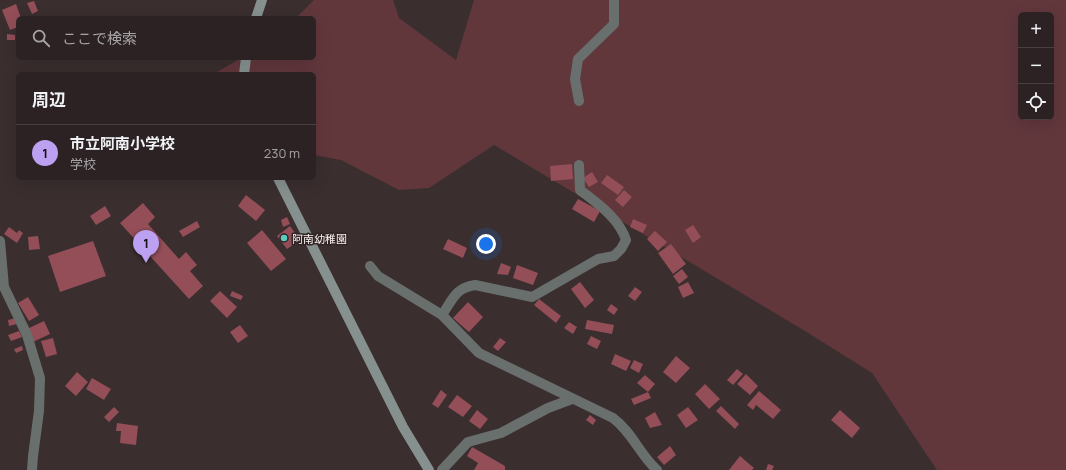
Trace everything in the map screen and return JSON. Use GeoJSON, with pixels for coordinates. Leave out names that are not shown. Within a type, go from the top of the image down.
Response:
{"type":"FeatureCollection","features":[{"type":"Feature","properties":{"kind":"street"},"geometry":{"type":"LineString","coordinates":[[257,16],[262,0]]}},
{"type":"Feature","properties":{"kind":"street"},"geometry":{"type":"LineString","coordinates":[[579,101],[575,79],[578,59],[614,24],[614,0]]}},
{"type":"Feature","properties":{"kind":"street"},"geometry":{"type":"LineString","coordinates":[[244,72],[246,60]]}},
{"type":"Feature","properties":{"kind":"street"},"geometry":{"type":"LineString","coordinates":[[442,315],[459,290],[466,286],[475,285],[532,297],[598,258],[614,256],[621,250],[626,240],[622,228],[606,211],[580,190],[579,165]]}},
{"type":"Feature","properties":{"kind":"street"},"geometry":{"type":"LineString","coordinates":[[279,180],[402,427],[429,470]]}},
{"type":"Feature","properties":{"kind":"street"},"geometry":{"type":"LineString","coordinates":[[0,241],[4,286],[27,335],[40,378],[39,411],[32,456],[32,470]]}},
{"type":"Feature","properties":{"kind":"street"},"geometry":{"type":"LineString","coordinates":[[370,266],[378,276],[442,315],[479,353],[572,399],[605,413],[621,424],[650,464],[657,470]]}},
{"type":"Feature","properties":{"kind":"street"},"geometry":{"type":"LineString","coordinates":[[442,470],[468,442],[500,433],[548,408],[572,399]]}},
{"type":"Feature","properties":{"kind":"shaded area"},"geometry":{"type":"Polygon","coordinates":[[[314,0],[393,0],[399,18],[456,60],[474,0],[1066,0],[1066,470],[937,470],[872,373],[805,331],[494,145],[429,188],[399,190],[341,160],[316,155],[316,72],[217,72],[238,60],[316,60],[316,16],[298,16],[314,0]]]}},
{"type":"Feature","properties":{"kind":"building"},"geometry":{"type":"Polygon","coordinates":[[[34,1],[38,11],[32,14],[27,3],[34,1]]]}},
{"type":"Feature","properties":{"kind":"building"},"geometry":{"type":"Polygon","coordinates":[[[16,4],[20,16],[16,16],[16,28],[10,30],[2,10],[16,4]]]}},
{"type":"Feature","properties":{"kind":"building"},"geometry":{"type":"Polygon","coordinates":[[[7,34],[15,35],[15,40],[7,40],[7,34]]]}},
{"type":"Feature","properties":{"kind":"building"},"geometry":{"type":"Polygon","coordinates":[[[572,164],[573,179],[551,181],[550,166],[572,164]]]}},
{"type":"Feature","properties":{"kind":"building"},"geometry":{"type":"Polygon","coordinates":[[[592,172],[598,182],[589,187],[583,178],[592,172]]]}},
{"type":"Feature","properties":{"kind":"building"},"geometry":{"type":"Polygon","coordinates":[[[607,175],[624,187],[618,195],[601,183],[607,175]]]}},
{"type":"Feature","properties":{"kind":"building"},"geometry":{"type":"Polygon","coordinates":[[[624,190],[632,197],[623,207],[615,200],[624,190]]]}},
{"type":"Feature","properties":{"kind":"building"},"geometry":{"type":"Polygon","coordinates":[[[246,195],[265,210],[256,221],[238,206],[246,195]]]}},
{"type":"Feature","properties":{"kind":"building"},"geometry":{"type":"Polygon","coordinates":[[[578,199],[600,211],[594,222],[572,209],[578,199]]]}},
{"type":"Feature","properties":{"kind":"building"},"geometry":{"type":"Polygon","coordinates":[[[143,203],[155,217],[148,224],[179,259],[186,252],[197,265],[190,271],[203,286],[189,299],[120,223],[143,203]]]}},
{"type":"Feature","properties":{"kind":"building"},"geometry":{"type":"Polygon","coordinates":[[[105,206],[111,216],[96,225],[90,216],[105,206]]]}},
{"type":"Feature","properties":{"kind":"building"},"geometry":{"type":"Polygon","coordinates":[[[287,217],[290,224],[283,227],[281,220],[287,217]]]}},
{"type":"Feature","properties":{"kind":"building"},"geometry":{"type":"Polygon","coordinates":[[[633,219],[647,225],[643,233],[630,227],[633,219]]]}},
{"type":"Feature","properties":{"kind":"building"},"geometry":{"type":"Polygon","coordinates":[[[197,221],[200,227],[183,237],[179,231],[197,221]]]}},
{"type":"Feature","properties":{"kind":"building"},"geometry":{"type":"Polygon","coordinates":[[[693,225],[701,237],[693,243],[685,230],[693,225]]]}},
{"type":"Feature","properties":{"kind":"building"},"geometry":{"type":"Polygon","coordinates":[[[290,226],[300,240],[287,249],[277,236],[290,226]]]}},
{"type":"Feature","properties":{"kind":"building"},"geometry":{"type":"Polygon","coordinates":[[[9,227],[17,233],[19,230],[23,233],[17,243],[4,234],[9,227]]]}},
{"type":"Feature","properties":{"kind":"building"},"geometry":{"type":"Polygon","coordinates":[[[262,230],[286,259],[271,271],[247,243],[262,230]]]}},
{"type":"Feature","properties":{"kind":"building"},"geometry":{"type":"Polygon","coordinates":[[[655,231],[667,242],[658,251],[647,239],[655,231]]]}},
{"type":"Feature","properties":{"kind":"building"},"geometry":{"type":"Polygon","coordinates":[[[38,236],[40,249],[29,250],[28,237],[38,236]]]}},
{"type":"Feature","properties":{"kind":"building"},"geometry":{"type":"Polygon","coordinates":[[[448,239],[467,248],[463,258],[443,249],[448,239]]]}},
{"type":"Feature","properties":{"kind":"building"},"geometry":{"type":"Polygon","coordinates":[[[93,241],[106,276],[60,292],[48,256],[93,241]]]}},
{"type":"Feature","properties":{"kind":"building"},"geometry":{"type":"Polygon","coordinates":[[[671,244],[686,264],[673,274],[658,253],[671,244]]]}},
{"type":"Feature","properties":{"kind":"building"},"geometry":{"type":"Polygon","coordinates":[[[501,263],[511,267],[508,275],[497,274],[501,263]]]}},
{"type":"Feature","properties":{"kind":"building"},"geometry":{"type":"Polygon","coordinates":[[[517,265],[538,273],[533,285],[513,278],[517,265]]]}},
{"type":"Feature","properties":{"kind":"building"},"geometry":{"type":"Polygon","coordinates":[[[682,269],[688,277],[679,284],[673,276],[682,269]]]}},
{"type":"Feature","properties":{"kind":"building"},"geometry":{"type":"Polygon","coordinates":[[[580,282],[594,300],[585,308],[571,289],[580,282]]]}},
{"type":"Feature","properties":{"kind":"building"},"geometry":{"type":"Polygon","coordinates":[[[688,282],[694,293],[683,298],[678,287],[688,282]]]}},
{"type":"Feature","properties":{"kind":"building"},"geometry":{"type":"Polygon","coordinates":[[[635,287],[642,292],[635,301],[628,296],[635,287]]]}},
{"type":"Feature","properties":{"kind":"building"},"geometry":{"type":"Polygon","coordinates":[[[220,291],[237,307],[227,318],[210,301],[220,291]]]}},
{"type":"Feature","properties":{"kind":"building"},"geometry":{"type":"Polygon","coordinates":[[[232,291],[243,296],[241,300],[230,296],[232,291]]]}},
{"type":"Feature","properties":{"kind":"building"},"geometry":{"type":"Polygon","coordinates":[[[28,297],[39,315],[29,321],[18,303],[28,297]]]}},
{"type":"Feature","properties":{"kind":"building"},"geometry":{"type":"Polygon","coordinates":[[[539,299],[561,316],[556,323],[534,305],[539,299]]]}},
{"type":"Feature","properties":{"kind":"building"},"geometry":{"type":"Polygon","coordinates":[[[468,302],[483,317],[469,332],[453,318],[468,302]]]}},
{"type":"Feature","properties":{"kind":"building"},"geometry":{"type":"Polygon","coordinates":[[[611,304],[618,309],[614,315],[607,310],[611,304]]]}},
{"type":"Feature","properties":{"kind":"building"},"geometry":{"type":"Polygon","coordinates":[[[16,318],[17,324],[9,326],[8,320],[16,318]]]}},
{"type":"Feature","properties":{"kind":"building"},"geometry":{"type":"Polygon","coordinates":[[[587,320],[614,325],[612,334],[585,329],[587,320]]]}},
{"type":"Feature","properties":{"kind":"building"},"geometry":{"type":"Polygon","coordinates":[[[44,321],[50,334],[33,342],[27,329],[44,321]]]}},
{"type":"Feature","properties":{"kind":"building"},"geometry":{"type":"Polygon","coordinates":[[[569,322],[577,327],[573,334],[564,328],[569,322]]]}},
{"type":"Feature","properties":{"kind":"building"},"geometry":{"type":"Polygon","coordinates":[[[240,325],[248,336],[238,343],[230,332],[240,325]]]}},
{"type":"Feature","properties":{"kind":"building"},"geometry":{"type":"Polygon","coordinates":[[[19,331],[22,337],[11,341],[8,335],[19,331]]]}},
{"type":"Feature","properties":{"kind":"building"},"geometry":{"type":"Polygon","coordinates":[[[591,336],[601,341],[597,349],[587,344],[591,336]]]}},
{"type":"Feature","properties":{"kind":"building"},"geometry":{"type":"Polygon","coordinates":[[[53,338],[57,354],[46,357],[41,341],[53,338]]]}},
{"type":"Feature","properties":{"kind":"building"},"geometry":{"type":"Polygon","coordinates":[[[500,338],[506,342],[498,351],[493,347],[500,338]]]}},
{"type":"Feature","properties":{"kind":"building"},"geometry":{"type":"Polygon","coordinates":[[[22,346],[23,350],[16,353],[14,349],[22,346]]]}},
{"type":"Feature","properties":{"kind":"building"},"geometry":{"type":"Polygon","coordinates":[[[615,354],[631,361],[626,371],[611,364],[615,354]]]}},
{"type":"Feature","properties":{"kind":"building"},"geometry":{"type":"Polygon","coordinates":[[[676,356],[690,368],[676,383],[663,372],[676,356]]]}},
{"type":"Feature","properties":{"kind":"building"},"geometry":{"type":"Polygon","coordinates":[[[634,360],[643,364],[639,373],[630,368],[634,360]]]}},
{"type":"Feature","properties":{"kind":"building"},"geometry":{"type":"Polygon","coordinates":[[[737,369],[743,374],[733,385],[727,380],[737,369]]]}},
{"type":"Feature","properties":{"kind":"building"},"geometry":{"type":"Polygon","coordinates":[[[77,372],[88,382],[76,396],[65,386],[77,372]]]}},
{"type":"Feature","properties":{"kind":"building"},"geometry":{"type":"Polygon","coordinates":[[[746,374],[758,386],[750,395],[737,384],[746,374]]]}},
{"type":"Feature","properties":{"kind":"building"},"geometry":{"type":"Polygon","coordinates":[[[645,375],[655,384],[648,392],[637,383],[645,375]]]}},
{"type":"Feature","properties":{"kind":"building"},"geometry":{"type":"Polygon","coordinates":[[[92,378],[111,389],[104,400],[86,389],[92,378]]]}},
{"type":"Feature","properties":{"kind":"building"},"geometry":{"type":"Polygon","coordinates":[[[705,384],[720,399],[709,409],[695,394],[705,384]]]}},
{"type":"Feature","properties":{"kind":"building"},"geometry":{"type":"Polygon","coordinates":[[[441,390],[447,395],[438,408],[432,404],[441,390]]]}},
{"type":"Feature","properties":{"kind":"building"},"geometry":{"type":"Polygon","coordinates":[[[759,391],[781,410],[773,419],[756,405],[753,410],[747,405],[759,391]]]}},
{"type":"Feature","properties":{"kind":"building"},"geometry":{"type":"Polygon","coordinates":[[[648,392],[651,398],[634,405],[631,399],[648,392]]]}},
{"type":"Feature","properties":{"kind":"building"},"geometry":{"type":"Polygon","coordinates":[[[457,395],[472,406],[463,417],[448,407],[457,395]]]}},
{"type":"Feature","properties":{"kind":"building"},"geometry":{"type":"Polygon","coordinates":[[[721,406],[739,424],[735,429],[716,411],[721,406]]]}},
{"type":"Feature","properties":{"kind":"building"},"geometry":{"type":"Polygon","coordinates":[[[114,407],[119,412],[109,422],[104,417],[114,407]]]}},
{"type":"Feature","properties":{"kind":"building"},"geometry":{"type":"Polygon","coordinates":[[[688,407],[698,420],[686,428],[677,415],[688,407]]]}},
{"type":"Feature","properties":{"kind":"building"},"geometry":{"type":"Polygon","coordinates":[[[477,410],[488,419],[480,429],[469,421],[477,410]]]}},
{"type":"Feature","properties":{"kind":"building"},"geometry":{"type":"Polygon","coordinates":[[[840,410],[860,428],[852,438],[831,420],[840,410]]]}},
{"type":"Feature","properties":{"kind":"building"},"geometry":{"type":"Polygon","coordinates":[[[655,412],[662,425],[650,428],[645,418],[655,412]]]}},
{"type":"Feature","properties":{"kind":"building"},"geometry":{"type":"Polygon","coordinates":[[[590,415],[596,420],[593,425],[586,420],[590,415]]]}},
{"type":"Feature","properties":{"kind":"building"},"geometry":{"type":"Polygon","coordinates":[[[117,423],[138,426],[136,445],[120,443],[121,431],[116,431],[117,423]]]}},
{"type":"Feature","properties":{"kind":"building"},"geometry":{"type":"Polygon","coordinates":[[[670,446],[676,455],[664,465],[657,457],[670,446]]]}},
{"type":"Feature","properties":{"kind":"building"},"geometry":{"type":"Polygon","coordinates":[[[472,447],[505,466],[505,470],[474,470],[478,463],[467,456],[472,447]]]}},
{"type":"Feature","properties":{"kind":"building"},"geometry":{"type":"Polygon","coordinates":[[[740,456],[754,468],[752,470],[729,470],[740,456]]]}},
{"type":"Feature","properties":{"kind":"building"},"geometry":{"type":"Polygon","coordinates":[[[768,464],[774,466],[772,470],[766,470],[768,464]]]}},
{"type":"Feature","properties":{"kind":"place","name":"阿南幼稚園"},"geometry":{"type":"Point","coordinates":[284,238]}},
{"type":"Feature","properties":{"kind":"place","name":"市立阿南小学校"},"geometry":{"type":"Point","coordinates":[146,263]}}]}
